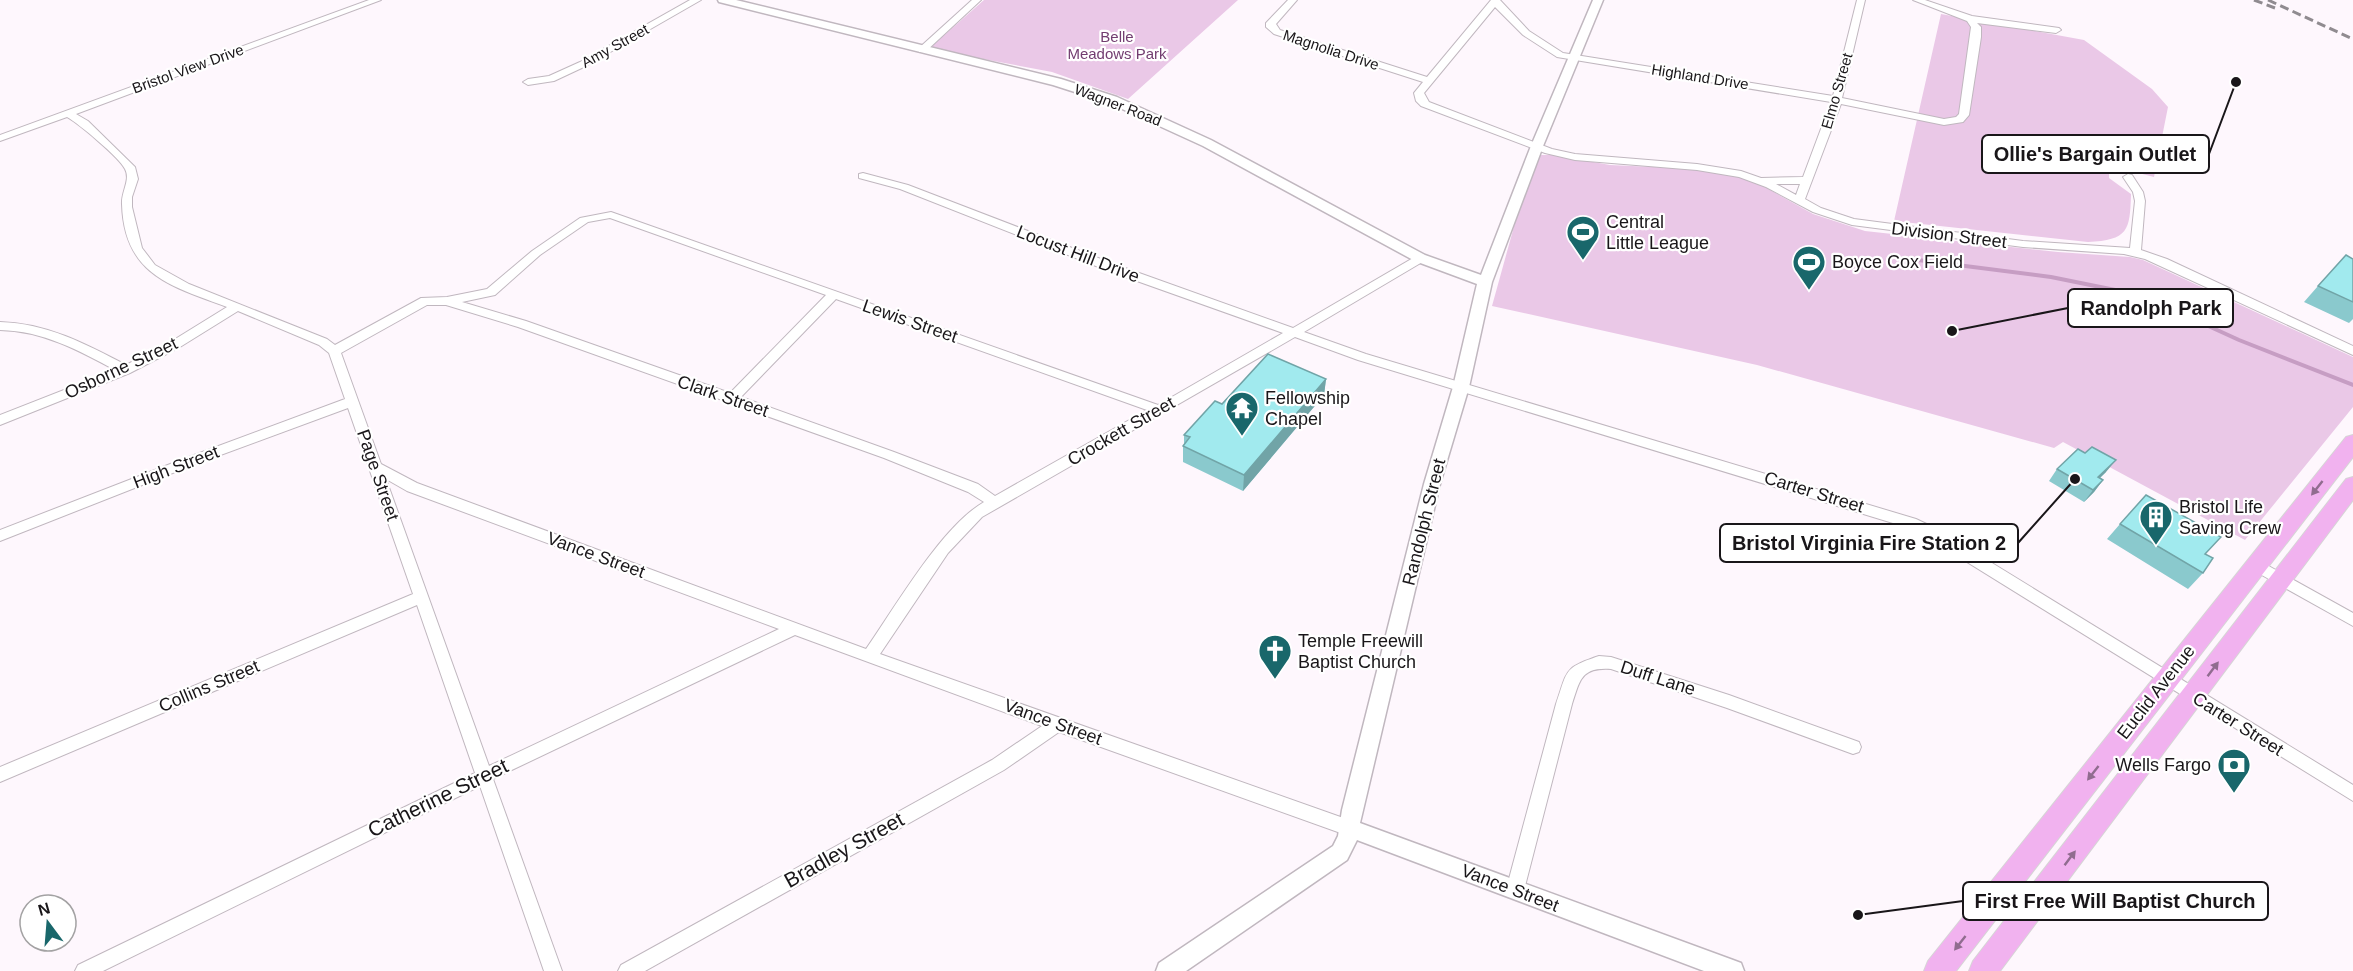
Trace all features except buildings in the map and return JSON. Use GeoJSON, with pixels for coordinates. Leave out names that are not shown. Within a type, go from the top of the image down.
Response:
{"type":"FeatureCollection","features":[{"type":"Feature","properties":{"kind":"main road","name":"Euclid Avenue"},"geometry":{"type":"LineString","coordinates":[[1938,971],[2353,442]]}},
{"type":"Feature","properties":{"kind":"main road","name":"Euclid Avenue"},"geometry":{"type":"LineString","coordinates":[[1983,971],[2353,485]]}},
{"type":"Feature","properties":{"kind":"street","name":"Bristol View Drive"},"geometry":{"type":"LineString","coordinates":[[0,138],[377,0]]}},
{"type":"Feature","properties":{"kind":"street","name":"Amy Street"},"geometry":{"type":"LineString","coordinates":[[528,82],[551,79],[583,64],[697,0]]}},
{"type":"Feature","properties":{"kind":"street","name":"Wagner Road"},"geometry":{"type":"LineString","coordinates":[[723,0],[1057,82],[1132,109],[1207,143],[1420,258],[1485,282]]}},
{"type":"Feature","properties":{"kind":"street"},"geometry":{"type":"LineString","coordinates":[[922,50],[977,0]]}},
{"type":"Feature","properties":{"kind":"street","name":"Magnolia Drive"},"geometry":{"type":"LineString","coordinates":[[1293,0],[1271,23],[1271,27],[1277,32],[1428,81]]}},
{"type":"Feature","properties":{"kind":"street","name":"Randolph Street"},"geometry":{"type":"LineString","coordinates":[[1167,971],[1340,853],[1346,846],[1432,484],[1461,387],[1485,282],[1537,146],[1598,0]]}},
{"type":"Feature","properties":{"kind":"street","name":"Elmo Street"},"geometry":{"type":"LineString","coordinates":[[1799,201],[1837,100],[1861,0]]}},
{"type":"Feature","properties":{"kind":"street"},"geometry":{"type":"LineString","coordinates":[[1917,0],[1970,19],[2056,30]]}},
{"type":"Feature","properties":{"kind":"street"},"geometry":{"type":"LineString","coordinates":[[1428,81],[1495,1]]}},
{"type":"Feature","properties":{"kind":"street","name":"Highland Drive"},"geometry":{"type":"LineString","coordinates":[[1495,1],[1517,25],[1553,52],[1952,122],[1964,115],[1976,37],[1976,27],[1970,19]]}},
{"type":"Feature","properties":{"kind":"street","name":"Division Street"},"geometry":{"type":"LineString","coordinates":[[1428,81],[1419,96],[1425,104],[1537,146],[1597,160],[1722,170],[1756,179],[1834,216],[1874,226],[2023,244],[2135,252],[2163,262],[2353,351]]}},
{"type":"Feature","properties":{"kind":"street"},"geometry":{"type":"LineString","coordinates":[[67,113],[84,123],[130,167],[133,173],[127,207],[136,249],[142,259],[164,277],[323,342],[334,351]]}},
{"type":"Feature","properties":{"kind":"street","name":"Locust Hill Drive"},"geometry":{"type":"LineString","coordinates":[[863,176],[904,187],[1110,267],[1293,333],[1461,387]]}},
{"type":"Feature","properties":{"kind":"street"},"geometry":{"type":"LineString","coordinates":[[2128,177],[2138,192],[2140,201],[2135,252]]}},
{"type":"Feature","properties":{"kind":"street"},"geometry":{"type":"LineString","coordinates":[[1756,179],[1785,182],[1808,180]]}},
{"type":"Feature","properties":{"kind":"street","name":"Lewis Street"},"geometry":{"type":"LineString","coordinates":[[334,351],[417,305],[434,300],[447,301],[473,297],[498,288],[536,253],[591,217],[611,215],[1157,409]]}},
{"type":"Feature","properties":{"kind":"street","name":"Crockett Street"},"geometry":{"type":"LineString","coordinates":[[870,656],[943,549],[960,528],[994,502],[1293,333],[1420,258]]}},
{"type":"Feature","properties":{"kind":"street"},"geometry":{"type":"LineString","coordinates":[[732,399],[834,294]]}},
{"type":"Feature","properties":{"kind":"street","name":"Clark Street"},"geometry":{"type":"LineString","coordinates":[[447,301],[522,324],[732,399],[973,488],[994,502]]}},
{"type":"Feature","properties":{"kind":"street","name":"Osborne Street"},"geometry":{"type":"LineString","coordinates":[[0,420],[126,370],[176,344],[237,306]]}},
{"type":"Feature","properties":{"kind":"street"},"geometry":{"type":"LineString","coordinates":[[0,326],[23,326],[49,334],[126,370]]}},
{"type":"Feature","properties":{"kind":"street","name":"Page Street"},"geometry":{"type":"LineString","coordinates":[[334,351],[419,598],[553,971]]}},
{"type":"Feature","properties":{"kind":"street","name":"Carter Street"},"geometry":{"type":"LineString","coordinates":[[1461,387],[1911,523],[1930,532],[2353,794]]}},
{"type":"Feature","properties":{"kind":"street","name":"High Street"},"geometry":{"type":"LineString","coordinates":[[0,536],[183,464],[353,401]]}},
{"type":"Feature","properties":{"kind":"street","name":"Vance Street"},"geometry":{"type":"LineString","coordinates":[[375,467],[412,487],[794,629],[1349,828],[1733,971]]}},
{"type":"Feature","properties":{"kind":"street"},"geometry":{"type":"LineString","coordinates":[[2256,565],[2353,620]]}},
{"type":"Feature","properties":{"kind":"street","name":"Collins Street"},"geometry":{"type":"LineString","coordinates":[[0,775],[419,598]]}},
{"type":"Feature","properties":{"kind":"street","name":"Catherine Street"},"geometry":{"type":"LineString","coordinates":[[84,971],[484,776],[794,629]]}},
{"type":"Feature","properties":{"kind":"street","name":"Duff Lane"},"geometry":{"type":"LineString","coordinates":[[1515,890],[1564,704],[1574,675],[1588,664],[1611,663],[1729,702],[1853,747]]}},
{"type":"Feature","properties":{"kind":"street","name":"Bradley Street"},"geometry":{"type":"LineString","coordinates":[[627,971],[998,765],[1057,724]]}},
{"type":"Feature","properties":{"kind":"green space","name":"Belle Meadows Park"},"geometry":{"type":"Polygon","coordinates":[[[984,0],[1238,0],[1128,99],[1052,72],[935,50],[932,46],[984,0]]]}},
{"type":"Feature","properties":{"kind":"green space"},"geometry":{"type":"Polygon","coordinates":[[[1941,14],[2084,40],[2152,89],[2168,107],[2154,177],[2127,170],[2112,170],[2109,173],[2109,178],[2131,194],[2128,225],[2119,236],[2088,242],[1894,221],[1941,14]]]}},
{"type":"Feature","properties":{"kind":"green space"},"geometry":{"type":"Polygon","coordinates":[[[1540,155],[1554,155],[1610,165],[1697,169],[1740,177],[1763,186],[1813,214],[1865,231],[2143,260],[2353,357],[2353,407],[2245,540],[2063,442],[2054,448],[1757,365],[1492,306],[1518,212],[1540,155]]]}},
{"type":"Feature","properties":{"kind":"waterway"},"geometry":{"type":"LineString","coordinates":[[1918,260],[2051,277],[2130,293],[2158,303],[2239,340],[2353,385]]}},
{"type":"Feature","properties":{"kind":"railway"},"geometry":{"type":"LineString","coordinates":[[2254,0],[2275,8]]}},
{"type":"Feature","properties":{"kind":"railway"},"geometry":{"type":"LineString","coordinates":[[2268,0],[2353,39]]}},
{"type":"Feature","properties":{"kind":"place","name":"Ollie's Bargain Outlet"},"geometry":{"type":"Point","coordinates":[2236,82]}},
{"type":"Feature","properties":{"kind":"place","name":"Central Little League"},"geometry":{"type":"Point","coordinates":[1583,261]}},
{"type":"Feature","properties":{"kind":"place","name":"Boyce Cox Field"},"geometry":{"type":"Point","coordinates":[1809,291]}},
{"type":"Feature","properties":{"kind":"place","name":"Randolph Park"},"geometry":{"type":"Point","coordinates":[1952,331]}},
{"type":"Feature","properties":{"kind":"place","name":"Fellowship Chapel"},"geometry":{"type":"Point","coordinates":[1242,437]}},
{"type":"Feature","properties":{"kind":"place","name":"Bristol Virginia Fire Station 2"},"geometry":{"type":"Point","coordinates":[2075,479]}},
{"type":"Feature","properties":{"kind":"place","name":"Bristol Life Saving Crew"},"geometry":{"type":"Point","coordinates":[2156,546]}},
{"type":"Feature","properties":{"kind":"place","name":"Temple Freewill Baptist Church"},"geometry":{"type":"Point","coordinates":[1275,680]}},
{"type":"Feature","properties":{"kind":"place","name":"Wells Fargo"},"geometry":{"type":"Point","coordinates":[2234,794]}},
{"type":"Feature","properties":{"kind":"place","name":"First Free Will Baptist Church"},"geometry":{"type":"Point","coordinates":[1858,915]}}]}
